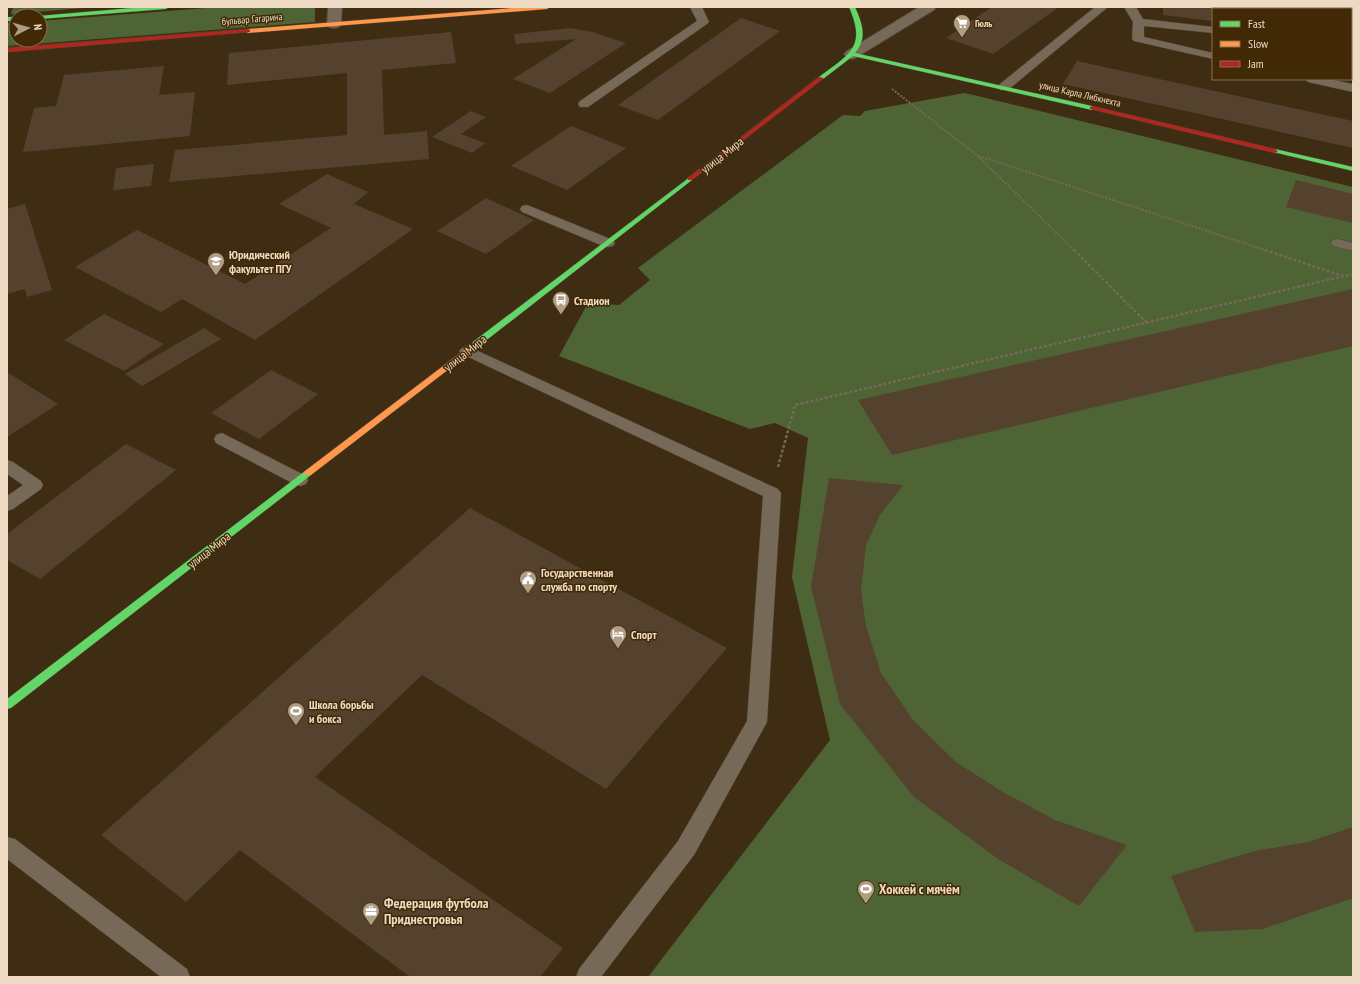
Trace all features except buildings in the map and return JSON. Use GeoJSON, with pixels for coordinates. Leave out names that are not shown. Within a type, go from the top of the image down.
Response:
{"type":"FeatureCollection","features":[{"type":"Feature","properties":{"kind":"main road"},"geometry":{"type":"LineString","coordinates":[[48,16],[166,7]]}},
{"type":"Feature","properties":{"kind":"main road"},"geometry":{"type":"LineString","coordinates":[[451,15],[464,7]]}},
{"type":"Feature","properties":{"kind":"main road","name":"бульвар Гагарина"},"geometry":{"type":"LineString","coordinates":[[7,50],[547,7]]}},
{"type":"Feature","properties":{"kind":"main road"},"geometry":{"type":"LineString","coordinates":[[852,7],[860,20],[862,34],[858,48],[852,54]]}},
{"type":"Feature","properties":{"kind":"main road","name":"улица Карла Либкнехта"},"geometry":{"type":"LineString","coordinates":[[852,54],[1004,87],[1353,170]]}},
{"type":"Feature","properties":{"kind":"main road","name":"улица Мира"},"geometry":{"type":"LineString","coordinates":[[7,705],[852,54]]}},
{"type":"Feature","properties":{"kind":"street"},"geometry":{"type":"LineString","coordinates":[[334,24],[335,7]]}},
{"type":"Feature","properties":{"kind":"street","name":"улица Мира"},"geometry":{"type":"LineString","coordinates":[[852,54],[929,7]]}},
{"type":"Feature","properties":{"kind":"lane"},"geometry":{"type":"LineString","coordinates":[[584,104],[703,22],[696,7]]}},
{"type":"Feature","properties":{"kind":"lane"},"geometry":{"type":"LineString","coordinates":[[1004,87],[1102,7]]}},
{"type":"Feature","properties":{"kind":"lane"},"geometry":{"type":"LineString","coordinates":[[1130,7],[1139,22],[1138,39],[1212,56]]}},
{"type":"Feature","properties":{"kind":"lane"},"geometry":{"type":"LineString","coordinates":[[1139,22],[1212,30]]}},
{"type":"Feature","properties":{"kind":"lane"},"geometry":{"type":"LineString","coordinates":[[1317,80],[1353,88]]}},
{"type":"Feature","properties":{"kind":"lane"},"geometry":{"type":"LineString","coordinates":[[527,209],[608,243]]}},
{"type":"Feature","properties":{"kind":"lane"},"geometry":{"type":"LineString","coordinates":[[1338,243],[1353,247]]}},
{"type":"Feature","properties":{"kind":"lane"},"geometry":{"type":"LineString","coordinates":[[467,351],[772,493],[757,722],[686,848],[587,977]]}},
{"type":"Feature","properties":{"kind":"lane"},"geometry":{"type":"LineString","coordinates":[[222,439],[300,480]]}},
{"type":"Feature","properties":{"kind":"lane"},"geometry":{"type":"LineString","coordinates":[[7,466],[35,486],[7,505]]}},
{"type":"Feature","properties":{"kind":"lane"},"geometry":{"type":"LineString","coordinates":[[7,846],[179,977]]}},
{"type":"Feature","properties":{"kind":"path"},"geometry":{"type":"LineString","coordinates":[[888,86],[978,156],[1146,322]]}},
{"type":"Feature","properties":{"kind":"path"},"geometry":{"type":"LineString","coordinates":[[978,156],[1343,276]]}},
{"type":"Feature","properties":{"kind":"path"},"geometry":{"type":"LineString","coordinates":[[772,493],[795,405],[1353,274]]}},
{"type":"Feature","properties":{"kind":"green space"},"geometry":{"type":"Polygon","coordinates":[[[96,7],[48,11],[48,8],[13,8],[96,7]]]}},
{"type":"Feature","properties":{"kind":"green space"},"geometry":{"type":"Polygon","coordinates":[[[219,7],[315,7],[315,22],[48,43],[48,20],[219,7]]]}},
{"type":"Feature","properties":{"kind":"green space"},"geometry":{"type":"Polygon","coordinates":[[[7,23],[8,46],[7,46],[7,23]]]}},
{"type":"Feature","properties":{"kind":"green space"},"geometry":{"type":"Polygon","coordinates":[[[965,93],[1353,187],[1353,977],[648,977],[830,740],[792,577],[808,438],[775,423],[750,429],[559,356],[588,303],[619,305],[650,280],[638,268],[843,115],[860,116],[865,111],[965,93]]]}},
{"type":"Feature","properties":{"kind":"traffic: fast"},"geometry":{"type":"LineString","coordinates":[[48,16],[166,7]]}},
{"type":"Feature","properties":{"kind":"traffic: fast"},"geometry":{"type":"LineString","coordinates":[[821,78],[849,56],[856,49],[860,41],[861,32],[852,7]]}},
{"type":"Feature","properties":{"kind":"traffic: fast"},"geometry":{"type":"LineString","coordinates":[[852,54],[1092,108]]}},
{"type":"Feature","properties":{"kind":"traffic: fast"},"geometry":{"type":"LineString","coordinates":[[1275,151],[1353,169]]}},
{"type":"Feature","properties":{"kind":"traffic: fast"},"geometry":{"type":"LineString","coordinates":[[476,344],[690,179]]}},
{"type":"Feature","properties":{"kind":"traffic: fast"},"geometry":{"type":"LineString","coordinates":[[7,705],[308,473]]}},
{"type":"Feature","properties":{"kind":"traffic: slow"},"geometry":{"type":"LineString","coordinates":[[248,31],[547,7]]}},
{"type":"Feature","properties":{"kind":"traffic: slow"},"geometry":{"type":"LineString","coordinates":[[308,473],[476,344]]}},
{"type":"Feature","properties":{"kind":"traffic: jam"},"geometry":{"type":"LineString","coordinates":[[7,50],[248,31]]}},
{"type":"Feature","properties":{"kind":"traffic: jam"},"geometry":{"type":"LineString","coordinates":[[690,179],[821,78]]}},
{"type":"Feature","properties":{"kind":"traffic: jam"},"geometry":{"type":"LineString","coordinates":[[1092,108],[1275,151]]}},
{"type":"Feature","properties":{"kind":"place","name":"Гюль"},"geometry":{"type":"Point","coordinates":[962,38]}},
{"type":"Feature","properties":{"kind":"place","name":"Юридический факультет ПГУ"},"geometry":{"type":"Point","coordinates":[216,276]}},
{"type":"Feature","properties":{"kind":"place","name":"Стадион"},"geometry":{"type":"Point","coordinates":[561,315]}},
{"type":"Feature","properties":{"kind":"place","name":"Государственная служба по спорту"},"geometry":{"type":"Point","coordinates":[528,594]}},
{"type":"Feature","properties":{"kind":"place","name":"Спорт"},"geometry":{"type":"Point","coordinates":[618,649]}},
{"type":"Feature","properties":{"kind":"place","name":"Школа борьбы и бокса"},"geometry":{"type":"Point","coordinates":[296,726]}},
{"type":"Feature","properties":{"kind":"place","name":"Хоккей с мячём"},"geometry":{"type":"Point","coordinates":[866,904]}},
{"type":"Feature","properties":{"kind":"place","name":"Федерация футбола Приднестровья"},"geometry":{"type":"Point","coordinates":[371,926]}}]}
